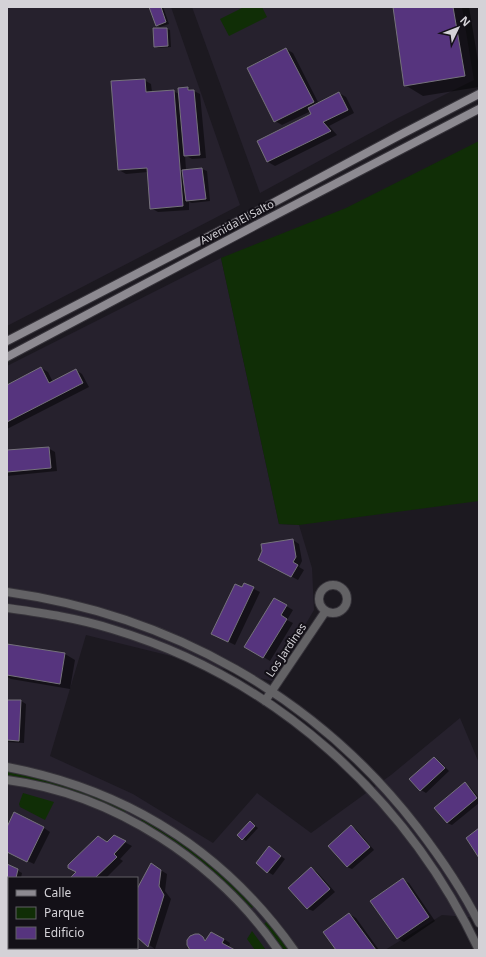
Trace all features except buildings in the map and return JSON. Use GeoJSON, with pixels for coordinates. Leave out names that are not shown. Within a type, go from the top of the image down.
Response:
{"type":"FeatureCollection","features":[{"type":"Feature","properties":{"kind":"main road","name":"Avenida El Salto"},"geometry":{"type":"LineString","coordinates":[[7,341],[479,94]]}},
{"type":"Feature","properties":{"kind":"main road","name":"Avenida El Salto"},"geometry":{"type":"LineString","coordinates":[[7,357],[255,225],[479,109]]}},
{"type":"Feature","properties":{"kind":"street"},"geometry":{"type":"LineString","coordinates":[[7,592],[93,609],[142,625],[190,645],[230,665],[272,691],[315,722],[342,745],[369,771],[397,802],[445,864],[479,923]]}},
{"type":"Feature","properties":{"kind":"street"},"geometry":{"type":"LineString","coordinates":[[7,608],[44,613],[91,623],[148,641],[183,656],[223,676],[265,701],[336,755],[389,810],[435,872],[479,950]]}},
{"type":"Feature","properties":{"kind":"street"},"geometry":{"type":"LineString","coordinates":[[91,623],[96,616],[93,609]]}},
{"type":"Feature","properties":{"kind":"street","name":"Los Jardines"},"geometry":{"type":"LineString","coordinates":[[265,701],[325,612]]}},
{"type":"Feature","properties":{"kind":"street"},"geometry":{"type":"LineString","coordinates":[[103,626],[102,619],[106,613]]}},
{"type":"Feature","properties":{"kind":"street"},"geometry":{"type":"LineString","coordinates":[[7,767],[37,773],[72,783],[129,806],[180,836],[209,858],[236,882],[268,916],[294,950]]}},
{"type":"Feature","properties":{"kind":"street"},"geometry":{"type":"LineString","coordinates":[[7,780],[74,796],[124,817],[171,844],[206,871],[250,914],[278,950]]}},
{"type":"Feature","properties":{"kind":"street"},"geometry":{"type":"LineString","coordinates":[[389,810],[391,811],[396,809],[397,802]]}},
{"type":"Feature","properties":{"kind":"street"},"geometry":{"type":"LineString","coordinates":[[124,817],[129,806]]}},
{"type":"Feature","properties":{"kind":"street"},"geometry":{"type":"LineString","coordinates":[[136,824],[141,813]]}},
{"type":"Feature","properties":{"kind":"street"},"geometry":{"type":"LineString","coordinates":[[250,914],[259,906]]}},
{"type":"Feature","properties":{"kind":"street"},"geometry":{"type":"LineString","coordinates":[[259,924],[268,916]]}},
{"type":"Feature","properties":{"kind":"shaded area"},"geometry":{"type":"Polygon","coordinates":[[[7,7],[171,7],[240,205],[7,326],[7,7]]]}},
{"type":"Feature","properties":{"kind":"shaded area"},"geometry":{"type":"Polygon","coordinates":[[[192,7],[462,7],[474,80],[398,118],[260,193],[192,7]]]}},
{"type":"Feature","properties":{"kind":"shaded area"},"geometry":{"type":"Polygon","coordinates":[[[221,258],[279,524],[299,525],[312,568],[314,610],[272,681],[86,635],[50,756],[133,794],[213,843],[257,793],[311,833],[391,775],[460,718],[479,763],[479,918],[442,915],[385,950],[7,950],[7,366],[221,258]]]}},
{"type":"Feature","properties":{"kind":"green space"},"geometry":{"type":"Polygon","coordinates":[[[244,7],[262,7],[267,17],[229,36],[220,19],[244,7]]]}},
{"type":"Feature","properties":{"kind":"green space"},"geometry":{"type":"Polygon","coordinates":[[[479,141],[479,501],[299,525],[279,524],[221,258],[346,208],[479,141]]]}},
{"type":"Feature","properties":{"kind":"green space"},"geometry":{"type":"Polygon","coordinates":[[[7,771],[53,782],[82,792],[126,810],[125,813],[52,785],[7,775],[7,771]]]}},
{"type":"Feature","properties":{"kind":"green space"},"geometry":{"type":"Polygon","coordinates":[[[23,793],[54,802],[45,820],[20,807],[19,804],[23,793]]]}},
{"type":"Feature","properties":{"kind":"green space"},"geometry":{"type":"Polygon","coordinates":[[[142,819],[193,851],[232,884],[254,906],[252,908],[213,872],[171,840],[140,821],[142,819]]]}},
{"type":"Feature","properties":{"kind":"green space"},"geometry":{"type":"Polygon","coordinates":[[[267,921],[289,950],[284,950],[264,924],[267,921]]]}},
{"type":"Feature","properties":{"kind":"green space"},"geometry":{"type":"Polygon","coordinates":[[[252,931],[266,950],[255,950],[247,939],[252,931]]]}}]}
